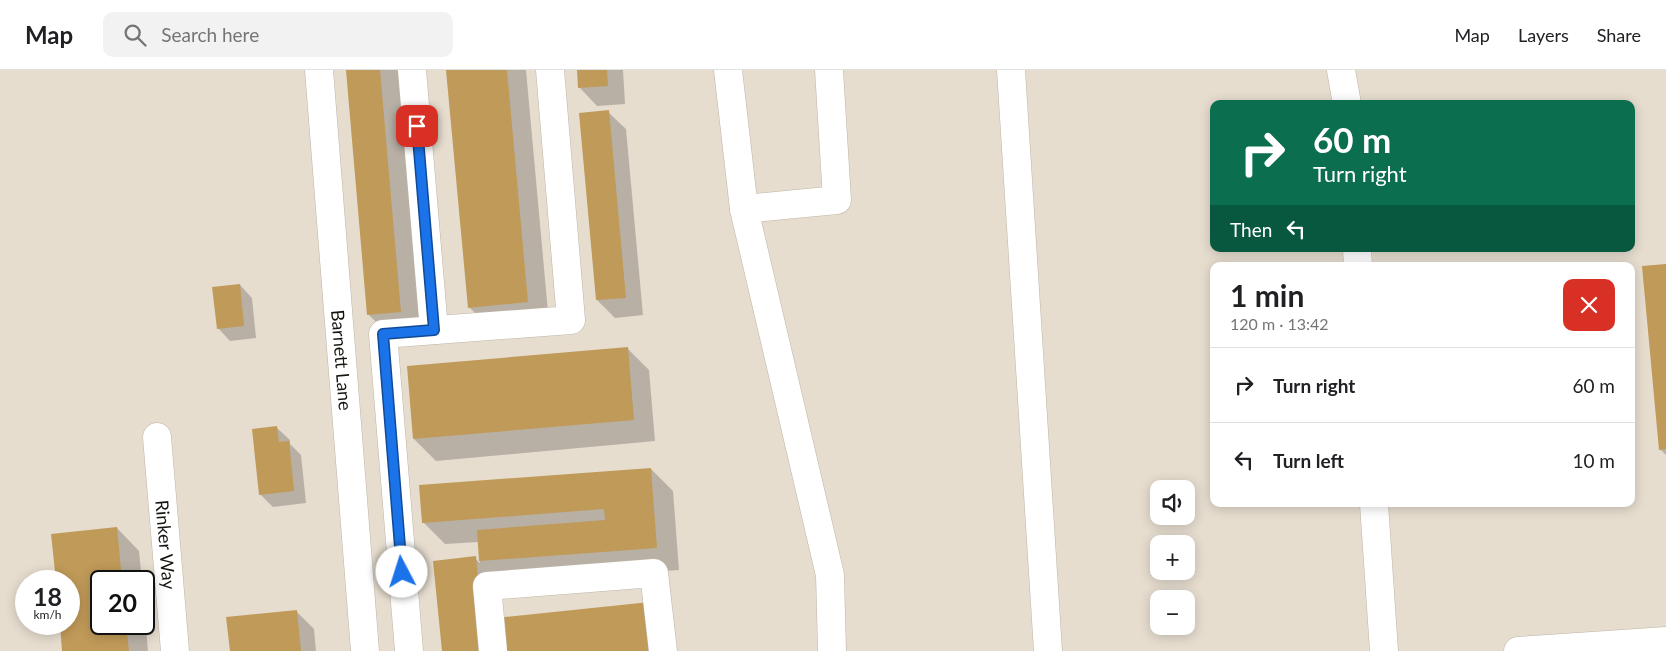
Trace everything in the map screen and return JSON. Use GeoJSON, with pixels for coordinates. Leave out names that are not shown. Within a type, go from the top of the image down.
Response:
{"type":"FeatureCollection","features":[{"type":"Feature","properties":{"kind":"street","name":"Barnett Lane"},"geometry":{"type":"LineString","coordinates":[[318,70],[365,651]]}},
{"type":"Feature","properties":{"kind":"street"},"geometry":{"type":"LineString","coordinates":[[412,70],[434,330]]}},
{"type":"Feature","properties":{"kind":"street"},"geometry":{"type":"LineString","coordinates":[[409,651],[383,334],[570,320],[550,70]]}},
{"type":"Feature","properties":{"kind":"street"},"geometry":{"type":"LineString","coordinates":[[728,70],[744,209],[830,575],[832,651]]}},
{"type":"Feature","properties":{"kind":"street"},"geometry":{"type":"LineString","coordinates":[[744,209],[837,200],[829,70]]}},
{"type":"Feature","properties":{"kind":"street"},"geometry":{"type":"LineString","coordinates":[[1011,70],[1048,651]]}},
{"type":"Feature","properties":{"kind":"street"},"geometry":{"type":"LineString","coordinates":[[1341,70],[1346,100]]}},
{"type":"Feature","properties":{"kind":"street","name":"Rinker Way"},"geometry":{"type":"LineString","coordinates":[[157,437],[175,651]]}},
{"type":"Feature","properties":{"kind":"street"},"geometry":{"type":"LineString","coordinates":[[1374,507],[1384,651]]}},
{"type":"Feature","properties":{"kind":"street"},"geometry":{"type":"LineString","coordinates":[[493,651],[487,586],[654,573],[663,651]]}},
{"type":"Feature","properties":{"kind":"street"},"geometry":{"type":"LineString","coordinates":[[1518,651],[1561,650],[1666,641]]}},
{"type":"Feature","properties":{"kind":"building"},"geometry":{"type":"Polygon","coordinates":[[[346,70],[380,70],[401,312],[367,315],[346,70]]]}},
{"type":"Feature","properties":{"kind":"building"},"geometry":{"type":"Polygon","coordinates":[[[446,70],[507,70],[528,302],[468,308],[446,70]]]}},
{"type":"Feature","properties":{"kind":"building"},"geometry":{"type":"Polygon","coordinates":[[[577,70],[607,70],[608,86],[578,88],[577,70]]]}},
{"type":"Feature","properties":{"kind":"building"},"geometry":{"type":"Polygon","coordinates":[[[609,110],[626,298],[596,300],[579,113],[609,110]]]}},
{"type":"Feature","properties":{"kind":"building"},"geometry":{"type":"Polygon","coordinates":[[[1666,264],[1666,449],[1659,450],[1642,266],[1666,264]]]}},
{"type":"Feature","properties":{"kind":"building"},"geometry":{"type":"Polygon","coordinates":[[[240,284],[244,326],[217,329],[212,287],[240,284]]]}},
{"type":"Feature","properties":{"kind":"building"},"geometry":{"type":"Polygon","coordinates":[[[628,347],[634,420],[413,439],[407,366],[628,347]]]}},
{"type":"Feature","properties":{"kind":"building"},"geometry":{"type":"Polygon","coordinates":[[[277,426],[279,442],[289,441],[294,491],[259,495],[252,429],[277,426]]]}},
{"type":"Feature","properties":{"kind":"building"},"geometry":{"type":"Polygon","coordinates":[[[651,468],[657,548],[479,561],[477,530],[605,520],[604,509],[422,523],[419,485],[651,468]]]}},
{"type":"Feature","properties":{"kind":"building"},"geometry":{"type":"Polygon","coordinates":[[[117,527],[121,570],[90,570],[90,635],[127,635],[129,651],[62,651],[61,635],[80,635],[80,570],[55,570],[51,534],[117,527]]]}},
{"type":"Feature","properties":{"kind":"building"},"geometry":{"type":"Polygon","coordinates":[[[476,556],[485,651],[442,651],[433,561],[476,556]]]}},
{"type":"Feature","properties":{"kind":"building"},"geometry":{"type":"Polygon","coordinates":[[[650,602],[655,651],[499,651],[495,618],[650,602]]]}},
{"type":"Feature","properties":{"kind":"building"},"geometry":{"type":"Polygon","coordinates":[[[297,610],[301,651],[230,651],[226,617],[297,610]]]}},
{"type":"Feature","properties":{"kind":"route"},"geometry":{"type":"LineString","coordinates":[[402,572],[383,334],[434,330],[417,126]]}}]}
